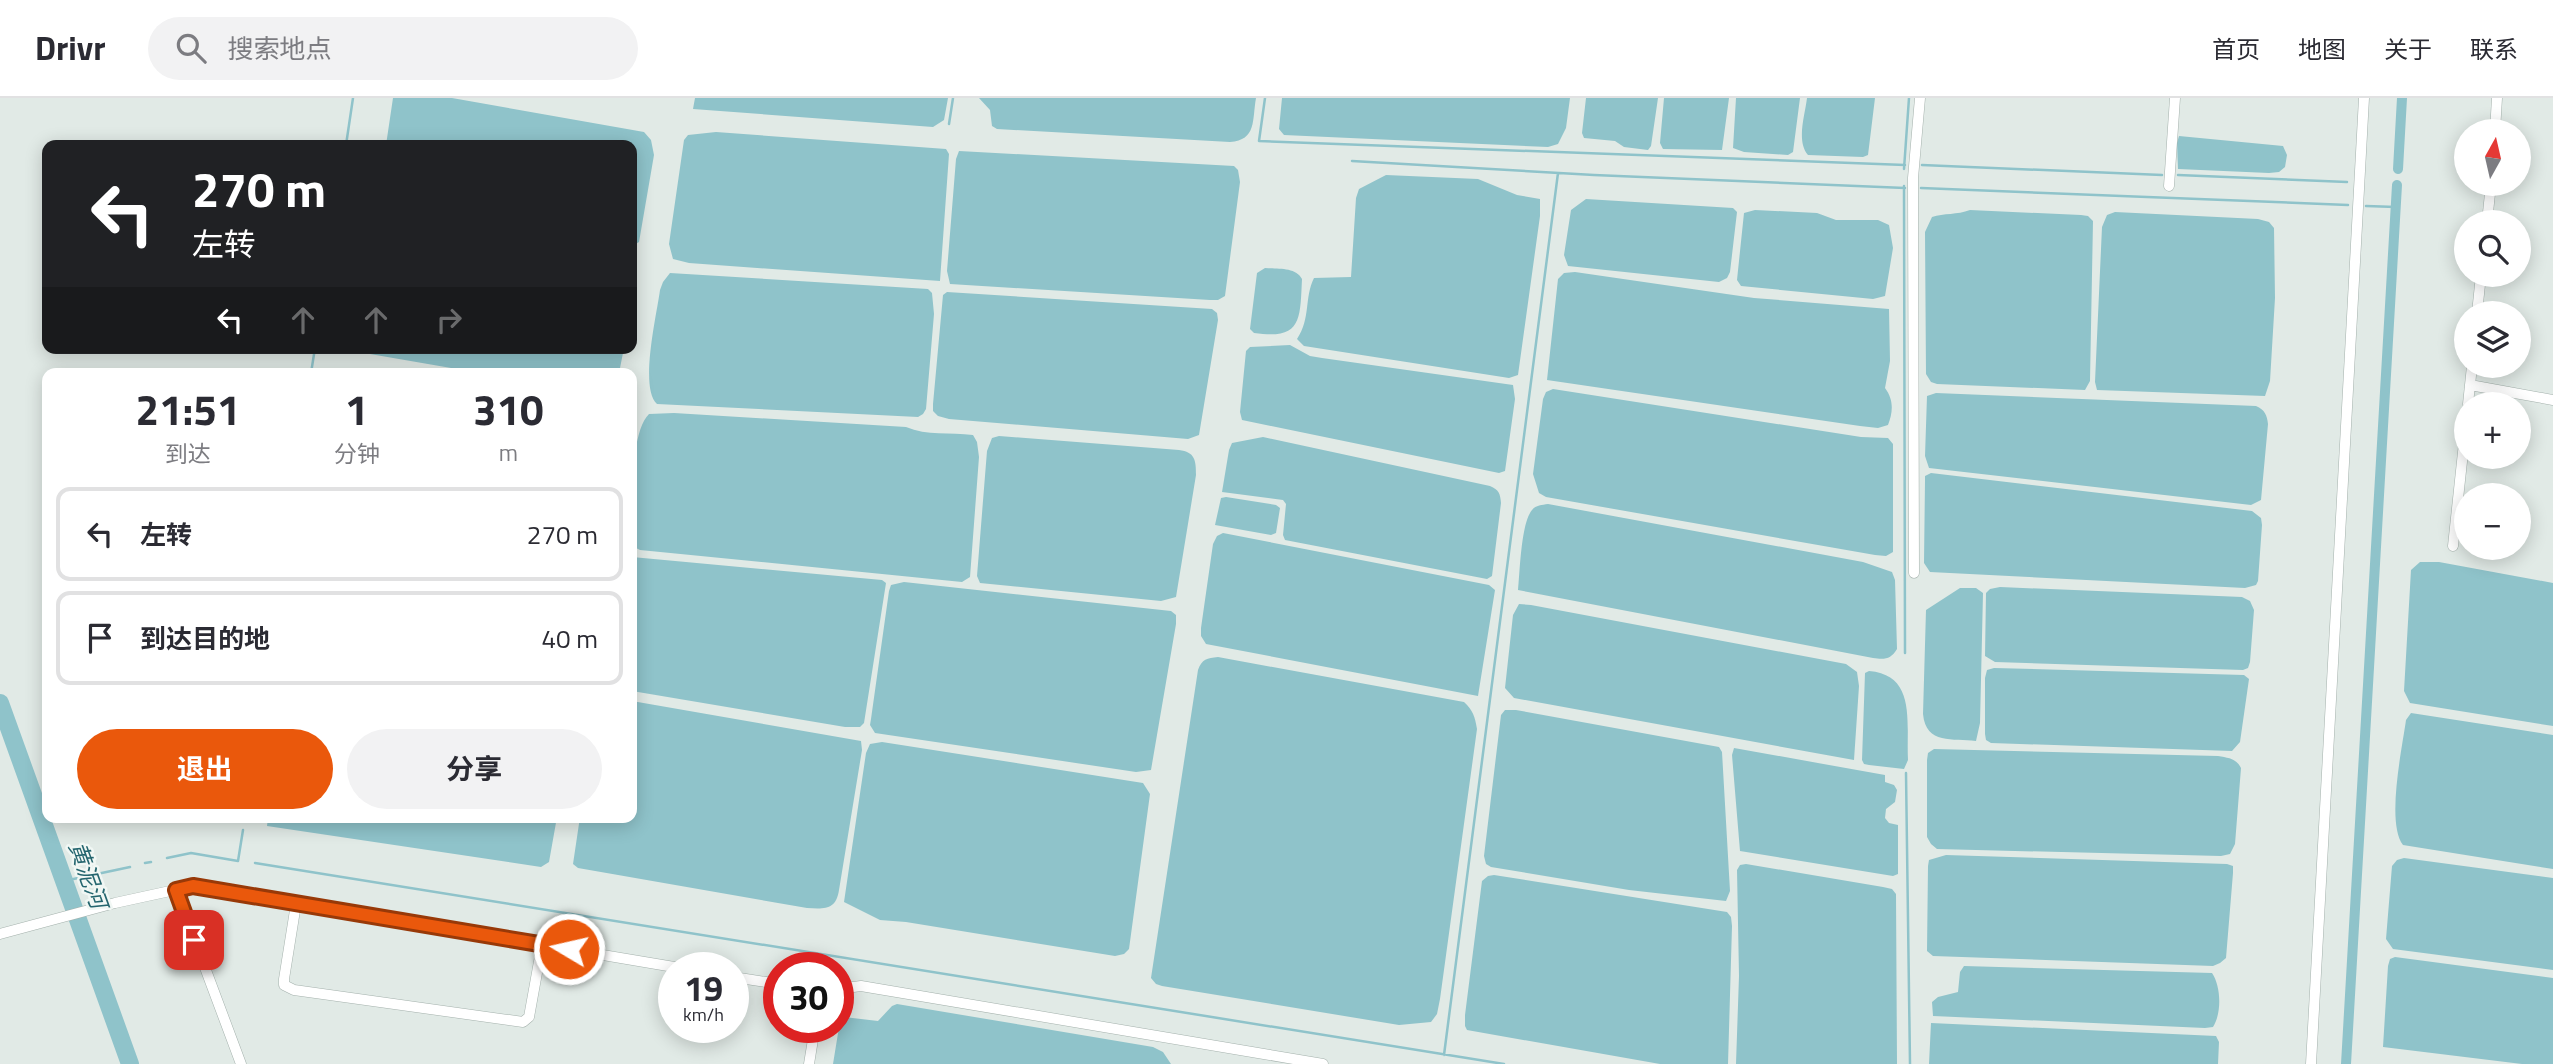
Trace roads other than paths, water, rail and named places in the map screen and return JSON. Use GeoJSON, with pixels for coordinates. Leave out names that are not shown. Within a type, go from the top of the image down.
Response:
{"type":"FeatureCollection","features":[{"type":"Feature","properties":{"kind":"street"},"geometry":{"type":"LineString","coordinates":[[1914,573],[1913,178],[1920,98]]}},
{"type":"Feature","properties":{"kind":"street"},"geometry":{"type":"LineString","coordinates":[[2169,186],[2175,98]]}},
{"type":"Feature","properties":{"kind":"street"},"geometry":{"type":"LineString","coordinates":[[2311,1064],[2364,98]]}},
{"type":"Feature","properties":{"kind":"street"},"geometry":{"type":"LineString","coordinates":[[2496,119],[2497,98]]}},
{"type":"Feature","properties":{"kind":"street"},"geometry":{"type":"LineString","coordinates":[[2469,392],[2471,378]]}},
{"type":"Feature","properties":{"kind":"street"},"geometry":{"type":"LineString","coordinates":[[2470,385],[2553,400]]}},
{"type":"Feature","properties":{"kind":"street"},"geometry":{"type":"LineString","coordinates":[[2453,546],[2461,469]]}},
{"type":"Feature","properties":{"kind":"street"},"geometry":{"type":"LineString","coordinates":[[0,934],[114,903],[193,886],[658,964]]}},
{"type":"Feature","properties":{"kind":"street"},"geometry":{"type":"LineString","coordinates":[[176,890],[241,1064]]}},
{"type":"Feature","properties":{"kind":"street"},"geometry":{"type":"LineString","coordinates":[[296,904],[284,985],[294,990],[523,1022],[529,1017],[542,945]]}},
{"type":"Feature","properties":{"kind":"street"},"geometry":{"type":"LineString","coordinates":[[854,987],[1323,1064]]}},
{"type":"Feature","properties":{"kind":"street"},"geometry":{"type":"LineString","coordinates":[[809,1064],[812,1043]]}},
{"type":"Feature","properties":{"kind":"water"},"geometry":{"type":"Polygon","coordinates":[[[393,98],[452,98],[644,132],[651,140],[654,155],[639,242],[637,243],[637,140],[387,140],[393,98]]]}},
{"type":"Feature","properties":{"kind":"water"},"geometry":{"type":"Polygon","coordinates":[[[695,98],[948,98],[944,120],[933,127],[693,109],[695,98]]]}},
{"type":"Feature","properties":{"kind":"water"},"geometry":{"type":"Polygon","coordinates":[[[979,98],[1256,98],[1252,128],[1245,137],[1230,142],[997,129],[992,126],[990,110],[979,98]]]}},
{"type":"Feature","properties":{"kind":"water"},"geometry":{"type":"Polygon","coordinates":[[[1282,98],[1570,98],[1566,128],[1558,144],[1548,147],[1284,135],[1279,129],[1282,98]]]}},
{"type":"Feature","properties":{"kind":"water"},"geometry":{"type":"Polygon","coordinates":[[[1586,98],[1658,98],[1651,146],[1648,150],[1624,147],[1615,141],[1584,138],[1582,133],[1586,98]]]}},
{"type":"Feature","properties":{"kind":"water"},"geometry":{"type":"Polygon","coordinates":[[[1664,98],[1729,98],[1722,150],[1663,149],[1660,143],[1664,98]]]}},
{"type":"Feature","properties":{"kind":"water"},"geometry":{"type":"Polygon","coordinates":[[[1736,98],[1800,98],[1793,152],[1788,155],[1744,152],[1733,148],[1736,98]]]}},
{"type":"Feature","properties":{"kind":"water"},"geometry":{"type":"Polygon","coordinates":[[[1807,98],[1875,98],[1868,155],[1808,155],[1802,143],[1807,98]]]}},
{"type":"Feature","properties":{"kind":"water"},"geometry":{"type":"Polygon","coordinates":[[[716,132],[946,149],[949,154],[940,281],[689,263],[673,259],[669,244],[684,140],[688,135],[716,132]]]}},
{"type":"Feature","properties":{"kind":"water"},"geometry":{"type":"Polygon","coordinates":[[[2179,136],[2283,146],[2287,155],[2285,167],[2279,172],[2269,173],[2178,169],[2179,136]]]}},
{"type":"Feature","properties":{"kind":"water"},"geometry":{"type":"Polygon","coordinates":[[[959,151],[1234,166],[1238,170],[1240,182],[1225,296],[1210,300],[950,284],[947,271],[956,159],[959,151]]]}},
{"type":"Feature","properties":{"kind":"water"},"geometry":{"type":"Polygon","coordinates":[[[1386,175],[1478,179],[1517,195],[1540,199],[1540,216],[1518,375],[1509,378],[1304,346],[1297,339],[1304,323],[1314,278],[1351,277],[1356,198],[1359,189],[1386,175]]]}},
{"type":"Feature","properties":{"kind":"water"},"geometry":{"type":"Polygon","coordinates":[[[1586,199],[1733,208],[1737,212],[1727,278],[1719,282],[1568,266],[1564,255],[1571,210],[1586,199]]]}},
{"type":"Feature","properties":{"kind":"water"},"geometry":{"type":"Polygon","coordinates":[[[1755,210],[1817,213],[1836,220],[1878,220],[1889,225],[1893,248],[1885,296],[1873,299],[1741,286],[1737,280],[1744,213],[1755,210]]]}},
{"type":"Feature","properties":{"kind":"water"},"geometry":{"type":"Polygon","coordinates":[[[1970,210],[2081,215],[2088,216],[2093,221],[2090,381],[2085,390],[1931,382],[1926,374],[1925,232],[1932,217],[1970,210]]]}},
{"type":"Feature","properties":{"kind":"water"},"geometry":{"type":"Polygon","coordinates":[[[2115,212],[2258,219],[2269,222],[2274,228],[2275,298],[2270,381],[2265,396],[2097,390],[2095,382],[2102,227],[2107,215],[2115,212]]]}},
{"type":"Feature","properties":{"kind":"water"},"geometry":{"type":"Polygon","coordinates":[[[1265,268],[1295,272],[1302,279],[1299,316],[1290,330],[1281,333],[1254,333],[1250,329],[1257,273],[1265,268]]]}},
{"type":"Feature","properties":{"kind":"water"},"geometry":{"type":"Polygon","coordinates":[[[1575,272],[1754,298],[1889,309],[1890,361],[1885,388],[1892,406],[1888,425],[1878,428],[1860,426],[1547,380],[1558,279],[1564,273],[1575,272]]]}},
{"type":"Feature","properties":{"kind":"water"},"geometry":{"type":"Polygon","coordinates":[[[670,273],[928,289],[932,293],[934,314],[926,409],[918,417],[657,404],[649,383],[649,367],[660,290],[670,273]]]}},
{"type":"Feature","properties":{"kind":"water"},"geometry":{"type":"Polygon","coordinates":[[[947,292],[1212,309],[1217,313],[1218,320],[1199,435],[1188,439],[938,416],[933,411],[933,404],[943,295],[947,292]]]}},
{"type":"Feature","properties":{"kind":"water"},"geometry":{"type":"Polygon","coordinates":[[[1290,345],[1310,356],[1513,385],[1515,399],[1505,471],[1499,473],[1242,420],[1240,412],[1246,351],[1250,347],[1290,345]]]}},
{"type":"Feature","properties":{"kind":"water"},"geometry":{"type":"Polygon","coordinates":[[[370,354],[623,354],[620,368],[451,368],[370,354]]]}},
{"type":"Feature","properties":{"kind":"water"},"geometry":{"type":"Polygon","coordinates":[[[1553,389],[1861,437],[1888,438],[1893,444],[1893,552],[1886,556],[1875,555],[1546,497],[1539,493],[1533,474],[1543,399],[1546,392],[1553,389]]]}},
{"type":"Feature","properties":{"kind":"water"},"geometry":{"type":"Polygon","coordinates":[[[1936,393],[2256,406],[2265,413],[2268,424],[2261,500],[2251,505],[1929,468],[1925,456],[1927,396],[1936,393]]]}},
{"type":"Feature","properties":{"kind":"water"},"geometry":{"type":"Polygon","coordinates":[[[674,413],[906,427],[930,433],[973,435],[979,457],[970,577],[962,582],[637,548],[637,445],[642,424],[649,414],[674,413]]]}},
{"type":"Feature","properties":{"kind":"water"},"geometry":{"type":"Polygon","coordinates":[[[999,436],[1179,450],[1191,455],[1195,461],[1196,475],[1176,597],[1161,601],[980,583],[977,576],[987,451],[992,438],[999,436]]]}},
{"type":"Feature","properties":{"kind":"water"},"geometry":{"type":"Polygon","coordinates":[[[1263,437],[1493,487],[1498,492],[1501,503],[1492,576],[1487,579],[1285,540],[1283,535],[1286,504],[1283,500],[1222,492],[1232,443],[1263,437]]]}},
{"type":"Feature","properties":{"kind":"water"},"geometry":{"type":"Polygon","coordinates":[[[1931,473],[2252,511],[2261,518],[2262,525],[2258,581],[2256,585],[2245,588],[1930,572],[1924,563],[1925,476],[1931,473]]]}},
{"type":"Feature","properties":{"kind":"water"},"geometry":{"type":"Polygon","coordinates":[[[1221,498],[1276,505],[1280,508],[1276,533],[1271,535],[1215,525],[1221,498]]]}},
{"type":"Feature","properties":{"kind":"water"},"geometry":{"type":"Polygon","coordinates":[[[1548,504],[1863,562],[1892,572],[1895,580],[1897,649],[1887,658],[1873,658],[1518,590],[1523,536],[1528,516],[1535,507],[1548,504]]]}},
{"type":"Feature","properties":{"kind":"water"},"geometry":{"type":"Polygon","coordinates":[[[1223,533],[1489,585],[1495,590],[1478,696],[1206,644],[1201,636],[1201,628],[1213,544],[1217,536],[1223,533]]]}},
{"type":"Feature","properties":{"kind":"water"},"geometry":{"type":"Polygon","coordinates":[[[637,557],[882,580],[886,583],[864,723],[860,727],[845,727],[637,692],[637,557]]]}},
{"type":"Feature","properties":{"kind":"water"},"geometry":{"type":"Polygon","coordinates":[[[2420,562],[2439,562],[2553,583],[2553,726],[2410,703],[2404,691],[2411,570],[2420,562]]]}},
{"type":"Feature","properties":{"kind":"water"},"geometry":{"type":"Polygon","coordinates":[[[904,582],[1171,611],[1176,615],[1176,624],[1151,770],[1136,772],[875,733],[870,725],[889,591],[891,585],[904,582]]]}},
{"type":"Feature","properties":{"kind":"water"},"geometry":{"type":"Polygon","coordinates":[[[2000,587],[2242,597],[2250,601],[2254,610],[2250,662],[2248,668],[2243,670],[1995,662],[1985,656],[1986,593],[1990,589],[2000,587]]]}},
{"type":"Feature","properties":{"kind":"water"},"geometry":{"type":"Polygon","coordinates":[[[1960,588],[1976,588],[1983,593],[1980,723],[1976,741],[1935,735],[1925,724],[1923,714],[1926,610],[1960,588]]]}},
{"type":"Feature","properties":{"kind":"water"},"geometry":{"type":"Polygon","coordinates":[[[1519,604],[1846,664],[1857,672],[1859,686],[1854,760],[1514,698],[1505,688],[1513,615],[1519,604]]]}},
{"type":"Feature","properties":{"kind":"water"},"geometry":{"type":"Polygon","coordinates":[[[1218,657],[1464,702],[1472,711],[1477,729],[1440,999],[1437,1014],[1431,1022],[1399,1025],[1162,986],[1151,978],[1198,670],[1205,660],[1218,657]]]}},
{"type":"Feature","properties":{"kind":"water"},"geometry":{"type":"Polygon","coordinates":[[[1994,668],[2244,675],[2249,679],[2240,742],[2232,751],[1991,743],[1986,740],[1985,734],[1985,678],[1987,670],[1994,668]]]}},
{"type":"Feature","properties":{"kind":"water"},"geometry":{"type":"Polygon","coordinates":[[[1869,671],[1884,674],[1895,681],[1902,691],[1907,717],[1908,760],[1904,769],[1864,764],[1862,760],[1865,673],[1869,671]]]}},
{"type":"Feature","properties":{"kind":"water"},"geometry":{"type":"Polygon","coordinates":[[[637,702],[861,741],[862,750],[838,897],[829,907],[807,908],[578,868],[573,864],[579,823],[637,823],[637,702]]]}},
{"type":"Feature","properties":{"kind":"water"},"geometry":{"type":"Polygon","coordinates":[[[1505,710],[1719,747],[1722,752],[1730,891],[1726,901],[1629,890],[1486,864],[1484,856],[1501,715],[1505,710]]]}},
{"type":"Feature","properties":{"kind":"water"},"geometry":{"type":"Polygon","coordinates":[[[2411,713],[2553,735],[2553,869],[2403,845],[2398,835],[2395,803],[2406,720],[2411,713]]]}},
{"type":"Feature","properties":{"kind":"water"},"geometry":{"type":"Polygon","coordinates":[[[882,742],[1143,783],[1150,794],[1129,949],[1124,954],[1115,956],[880,920],[844,902],[866,753],[870,744],[882,742]]]}},
{"type":"Feature","properties":{"kind":"water"},"geometry":{"type":"Polygon","coordinates":[[[1734,748],[1885,775],[1885,782],[1894,785],[1897,790],[1895,802],[1886,809],[1885,818],[1889,823],[1898,825],[1898,874],[1893,876],[1740,851],[1732,755],[1734,748]]]}},
{"type":"Feature","properties":{"kind":"water"},"geometry":{"type":"Polygon","coordinates":[[[1934,749],[2228,758],[2237,762],[2241,768],[2235,844],[2230,854],[2221,856],[1937,849],[1927,837],[1927,760],[1928,753],[1934,749]]]}},
{"type":"Feature","properties":{"kind":"water"},"geometry":{"type":"Polygon","coordinates":[[[267,823],[556,823],[549,862],[541,867],[267,826],[267,823]]]}},
{"type":"Feature","properties":{"kind":"water"},"geometry":{"type":"Polygon","coordinates":[[[1946,855],[2233,866],[2226,958],[2213,966],[1933,956],[1927,951],[1928,866],[1929,860],[1946,855]]]}},
{"type":"Feature","properties":{"kind":"water"},"geometry":{"type":"Polygon","coordinates":[[[2404,858],[2553,878],[2553,970],[2393,949],[2386,939],[2392,866],[2397,860],[2404,858]]]}},
{"type":"Feature","properties":{"kind":"water"},"geometry":{"type":"Polygon","coordinates":[[[1740,865],[1883,887],[1892,889],[1896,894],[1897,1064],[1736,1064],[1739,976],[1737,870],[1740,865]]]}},
{"type":"Feature","properties":{"kind":"water"},"geometry":{"type":"Polygon","coordinates":[[[1494,875],[1727,912],[1732,926],[1728,1064],[1660,1064],[1467,1030],[1465,1015],[1482,881],[1494,875]]]}},
{"type":"Feature","properties":{"kind":"water"},"geometry":{"type":"Polygon","coordinates":[[[2395,957],[2553,978],[2553,1064],[2522,1064],[2383,1047],[2388,966],[2390,959],[2395,957]]]}},
{"type":"Feature","properties":{"kind":"water"},"geometry":{"type":"Polygon","coordinates":[[[1964,966],[2212,973],[2219,992],[2218,1014],[2213,1027],[2205,1028],[1933,1016],[1932,1002],[1938,997],[1958,992],[1960,972],[1964,966]]]}},
{"type":"Feature","properties":{"kind":"water"},"geometry":{"type":"Polygon","coordinates":[[[897,1004],[1153,1047],[1163,1052],[1171,1064],[833,1064],[836,1043],[854,1043],[854,1018],[878,1021],[897,1004]]]}},
{"type":"Feature","properties":{"kind":"water"},"geometry":{"type":"Polygon","coordinates":[[[1931,1023],[2216,1036],[2219,1042],[2218,1064],[1929,1064],[1931,1023]]]}},
{"type":"Feature","properties":{"kind":"waterway"},"geometry":{"type":"LineString","coordinates":[[347,140],[353,98]]}},
{"type":"Feature","properties":{"kind":"waterway"},"geometry":{"type":"LineString","coordinates":[[949,124],[953,98]]}},
{"type":"Feature","properties":{"kind":"waterway"},"geometry":{"type":"LineString","coordinates":[[1265,98],[1259,141],[1905,165]]}},
{"type":"Feature","properties":{"kind":"waterway"},"geometry":{"type":"LineString","coordinates":[[1904,169],[1909,98]]}},
{"type":"Feature","properties":{"kind":"waterway"},"geometry":{"type":"LineString","coordinates":[[2398,169],[2402,98]]}},
{"type":"Feature","properties":{"kind":"waterway"},"geometry":{"type":"LineString","coordinates":[[1352,161],[1594,175],[1905,188]]}},
{"type":"Feature","properties":{"kind":"waterway"},"geometry":{"type":"LineString","coordinates":[[1922,165],[2162,175]]}},
{"type":"Feature","properties":{"kind":"waterway"},"geometry":{"type":"LineString","coordinates":[[1444,1055],[1558,173]]}},
{"type":"Feature","properties":{"kind":"waterway"},"geometry":{"type":"LineString","coordinates":[[2178,175],[2347,182]]}},
{"type":"Feature","properties":{"kind":"waterway"},"geometry":{"type":"LineString","coordinates":[[2346,1064],[2397,185]]}},
{"type":"Feature","properties":{"kind":"waterway"},"geometry":{"type":"LineString","coordinates":[[1904,186],[1905,653]]}},
{"type":"Feature","properties":{"kind":"waterway"},"geometry":{"type":"LineString","coordinates":[[1921,188],[2348,205]]}},
{"type":"Feature","properties":{"kind":"waterway"},"geometry":{"type":"LineString","coordinates":[[2366,206],[2396,207]]}},
{"type":"Feature","properties":{"kind":"waterway"},"geometry":{"type":"LineString","coordinates":[[312,368],[314,354]]}},
{"type":"Feature","properties":{"kind":"waterway","name":"黄泥河"},"geometry":{"type":"LineString","coordinates":[[0,703],[42,820]]}},
{"type":"Feature","properties":{"kind":"waterway"},"geometry":{"type":"LineString","coordinates":[[1906,773],[1910,1064]]}},
{"type":"Feature","properties":{"kind":"waterway","name":"黄泥河"},"geometry":{"type":"LineString","coordinates":[[43,823],[130,1064]]}},
{"type":"Feature","properties":{"kind":"waterway"},"geometry":{"type":"LineString","coordinates":[[167,858],[191,853],[238,861],[243,830]]}},
{"type":"Feature","properties":{"kind":"waterway"},"geometry":{"type":"LineString","coordinates":[[145,863],[151,862]]}},
{"type":"Feature","properties":{"kind":"waterway"},"geometry":{"type":"LineString","coordinates":[[255,863],[1504,1064]]}},
{"type":"Feature","properties":{"kind":"waterway"},"geometry":{"type":"LineString","coordinates":[[64,881],[130,867]]}}]}
